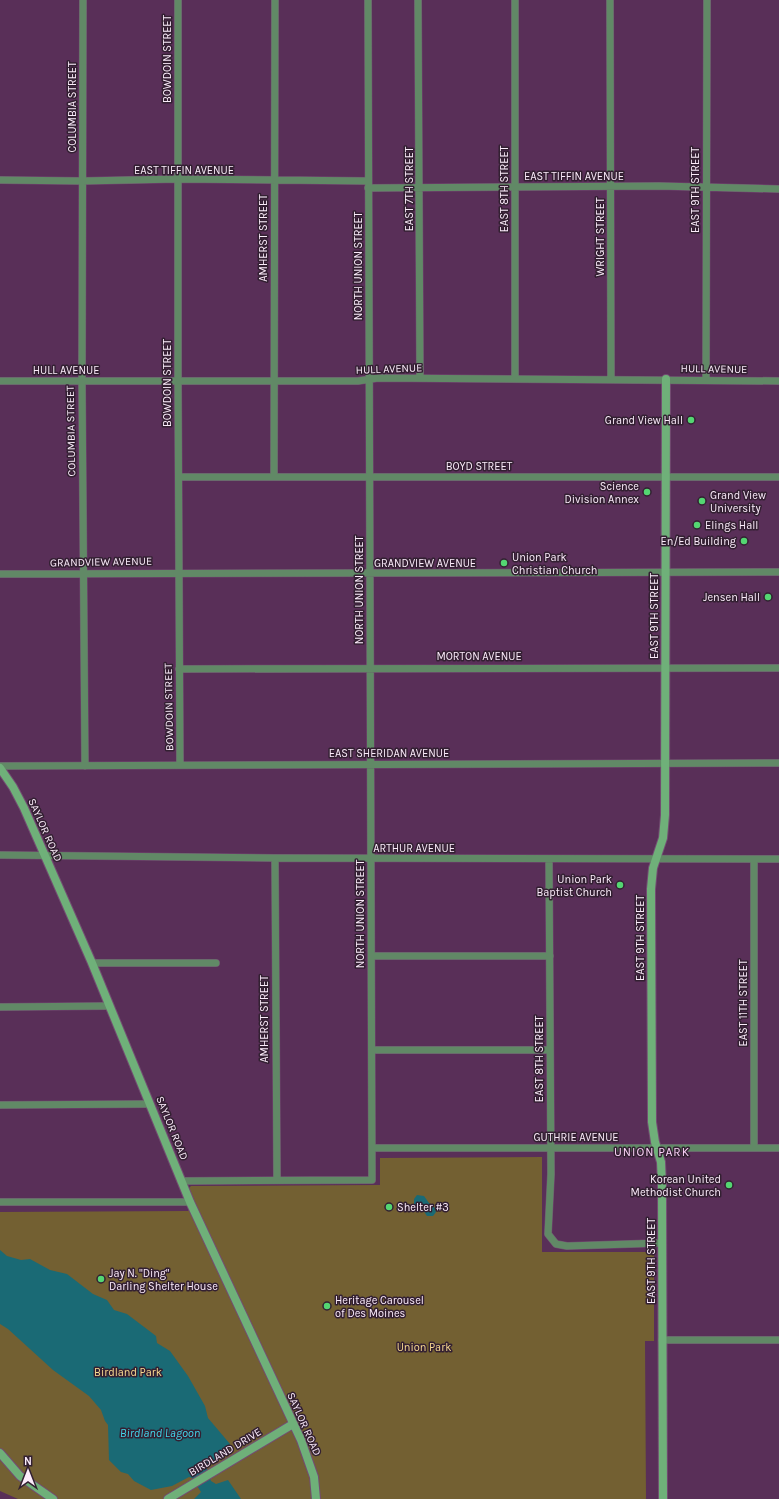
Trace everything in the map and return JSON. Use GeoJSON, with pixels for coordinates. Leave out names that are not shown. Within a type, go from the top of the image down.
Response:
{"type":"FeatureCollection","features":[{"type":"Feature","properties":{"kind":"street","name":"COLUMBIA STREET"},"geometry":{"type":"LineString","coordinates":[[83,0],[82,381],[85,766]]}},
{"type":"Feature","properties":{"kind":"street","name":"BOWDOIN STREET"},"geometry":{"type":"LineString","coordinates":[[178,0],[180,765]]}},
{"type":"Feature","properties":{"kind":"street","name":"AMHERST STREET"},"geometry":{"type":"LineString","coordinates":[[274,0],[274,476]]}},
{"type":"Feature","properties":{"kind":"street","name":"NORTH UNION STREET"},"geometry":{"type":"LineString","coordinates":[[277,1180],[372,1180],[368,0]]}},
{"type":"Feature","properties":{"kind":"street","name":"EAST 7TH STREET"},"geometry":{"type":"LineString","coordinates":[[418,0],[420,378]]}},
{"type":"Feature","properties":{"kind":"street","name":"EAST 8TH STREET"},"geometry":{"type":"LineString","coordinates":[[515,0],[515,379]]}},
{"type":"Feature","properties":{"kind":"street","name":"WRIGHT STREET"},"geometry":{"type":"LineString","coordinates":[[610,0],[611,379]]}},
{"type":"Feature","properties":{"kind":"street","name":"EAST 9TH STREET"},"geometry":{"type":"LineString","coordinates":[[706,380],[707,0]]}},
{"type":"Feature","properties":{"kind":"street","name":"EAST TIFFIN AVENUE"},"geometry":{"type":"LineString","coordinates":[[0,180],[82,181],[178,179],[274,181],[420,189],[515,186],[779,189]]}},
{"type":"Feature","properties":{"kind":"street","name":"HULL AVENUE"},"geometry":{"type":"LineString","coordinates":[[0,381],[274,381],[420,378],[779,381]]}},
{"type":"Feature","properties":{"kind":"street","name":"EAST 9TH STREET"},"geometry":{"type":"LineString","coordinates":[[664,1499],[661,1168],[653,1129],[651,1094],[651,889],[655,858],[663,838],[665,827],[666,379]]}},
{"type":"Feature","properties":{"kind":"street","name":"BOYD STREET"},"geometry":{"type":"LineString","coordinates":[[179,477],[779,477]]}},
{"type":"Feature","properties":{"kind":"street","name":"GRANDVIEW AVENUE"},"geometry":{"type":"LineString","coordinates":[[0,574],[179,572],[370,574],[779,572]]}},
{"type":"Feature","properties":{"kind":"street","name":"MORTON AVENUE"},"geometry":{"type":"LineString","coordinates":[[179,669],[371,667],[779,668]]}},
{"type":"Feature","properties":{"kind":"street","name":"EAST SHERIDAN AVENUE"},"geometry":{"type":"LineString","coordinates":[[0,767],[665,762],[779,763]]}},
{"type":"Feature","properties":{"kind":"street","name":"SAYLOR ROAD"},"geometry":{"type":"LineString","coordinates":[[0,767],[24,808],[92,963],[190,1202],[310,1463],[316,1499]]}},
{"type":"Feature","properties":{"kind":"street","name":"ARTHUR AVENUE"},"geometry":{"type":"LineString","coordinates":[[0,855],[275,858],[779,859]]}},
{"type":"Feature","properties":{"kind":"street","name":"AMHERST STREET"},"geometry":{"type":"LineString","coordinates":[[275,858],[277,1180]]}},
{"type":"Feature","properties":{"kind":"street","name":"EAST 8TH STREET"},"geometry":{"type":"LineString","coordinates":[[549,859],[551,1174],[548,1234],[556,1244],[567,1246],[662,1243]]}},
{"type":"Feature","properties":{"kind":"street","name":"EAST 11TH STREET"},"geometry":{"type":"LineString","coordinates":[[754,859],[754,1148]]}},
{"type":"Feature","properties":{"kind":"street"},"geometry":{"type":"LineString","coordinates":[[372,956],[550,956]]}},
{"type":"Feature","properties":{"kind":"street"},"geometry":{"type":"LineString","coordinates":[[92,963],[216,963]]}},
{"type":"Feature","properties":{"kind":"street"},"geometry":{"type":"LineString","coordinates":[[0,1007],[109,1006]]}},
{"type":"Feature","properties":{"kind":"street"},"geometry":{"type":"LineString","coordinates":[[372,1050],[550,1050]]}},
{"type":"Feature","properties":{"kind":"street"},"geometry":{"type":"LineString","coordinates":[[0,1105],[150,1104]]}},
{"type":"Feature","properties":{"kind":"street","name":"GUTHRIE AVENUE"},"geometry":{"type":"LineString","coordinates":[[373,1148],[779,1148]]}},
{"type":"Feature","properties":{"kind":"street"},"geometry":{"type":"LineString","coordinates":[[181,1181],[277,1180]]}},
{"type":"Feature","properties":{"kind":"street"},"geometry":{"type":"LineString","coordinates":[[0,1202],[190,1202]]}},
{"type":"Feature","properties":{"kind":"street"},"geometry":{"type":"LineString","coordinates":[[662,1340],[779,1340]]}},
{"type":"Feature","properties":{"kind":"street","name":"BIRDLAND DRIVE"},"geometry":{"type":"LineString","coordinates":[[168,1499],[293,1424]]}},
{"type":"Feature","properties":{"kind":"street"},"geometry":{"type":"LineString","coordinates":[[0,1453],[26,1480],[53,1499]]}},
{"type":"Feature","properties":{"kind":"green space","name":"Union Park"},"geometry":{"type":"Polygon","coordinates":[[[542,1157],[542,1252],[654,1252],[654,1341],[645,1341],[646,1499],[18,1499],[0,1491],[0,1212],[188,1211],[193,1208],[189,1188],[191,1186],[380,1185],[380,1158],[542,1157]]]}},
{"type":"Feature","properties":{"kind":"water"},"geometry":{"type":"Polygon","coordinates":[[[417,1195],[424,1196],[435,1208],[436,1212],[433,1216],[427,1216],[423,1210],[414,1206],[414,1199],[417,1195]]]}},
{"type":"Feature","properties":{"kind":"water","name":"Birdland Lagoon"},"geometry":{"type":"Polygon","coordinates":[[[0,1250],[7,1256],[21,1260],[30,1259],[50,1270],[67,1274],[93,1294],[107,1300],[114,1310],[127,1314],[156,1336],[157,1343],[170,1351],[188,1376],[205,1406],[208,1418],[230,1444],[218,1459],[210,1462],[206,1466],[211,1481],[216,1484],[228,1480],[241,1499],[194,1499],[201,1492],[192,1478],[189,1477],[172,1486],[151,1490],[134,1481],[128,1474],[121,1472],[109,1460],[108,1425],[101,1410],[89,1396],[53,1370],[8,1329],[0,1324],[0,1250]]]}},
{"type":"Feature","properties":{"kind":"place","name":"Grand View Hall"},"geometry":{"type":"Point","coordinates":[691,420]}},
{"type":"Feature","properties":{"kind":"place","name":"Science Division Annex"},"geometry":{"type":"Point","coordinates":[647,492]}},
{"type":"Feature","properties":{"kind":"place","name":"Grand View University"},"geometry":{"type":"Point","coordinates":[702,501]}},
{"type":"Feature","properties":{"kind":"place","name":"Elings Hall"},"geometry":{"type":"Point","coordinates":[697,525]}},
{"type":"Feature","properties":{"kind":"place","name":"En/Ed Building"},"geometry":{"type":"Point","coordinates":[744,541]}},
{"type":"Feature","properties":{"kind":"place","name":"Union Park Christian Church"},"geometry":{"type":"Point","coordinates":[504,563]}},
{"type":"Feature","properties":{"kind":"place","name":"Jensen Hall"},"geometry":{"type":"Point","coordinates":[768,597]}},
{"type":"Feature","properties":{"kind":"place","name":"Union Park Baptist Church"},"geometry":{"type":"Point","coordinates":[620,885]}},
{"type":"Feature","properties":{"kind":"place","name":"Korean United Methodist Church"},"geometry":{"type":"Point","coordinates":[729,1185]}},
{"type":"Feature","properties":{"kind":"place","name":"Shelter #3"},"geometry":{"type":"Point","coordinates":[389,1207]}},
{"type":"Feature","properties":{"kind":"place","name":"Jay N. \"Ding\" Darling Shelter House"},"geometry":{"type":"Point","coordinates":[101,1279]}},
{"type":"Feature","properties":{"kind":"place","name":"Heritage Carousel of Des Moines"},"geometry":{"type":"Point","coordinates":[327,1306]}},
{"type":"Feature","properties":{"kind":"district","name":"UNION PARK"},"geometry":{"type":"Point","coordinates":[652,1152]}},
{"type":"Feature","properties":{"kind":"park label","name":"Birdland Park"},"geometry":{"type":"Point","coordinates":[128,1372]}}]}
